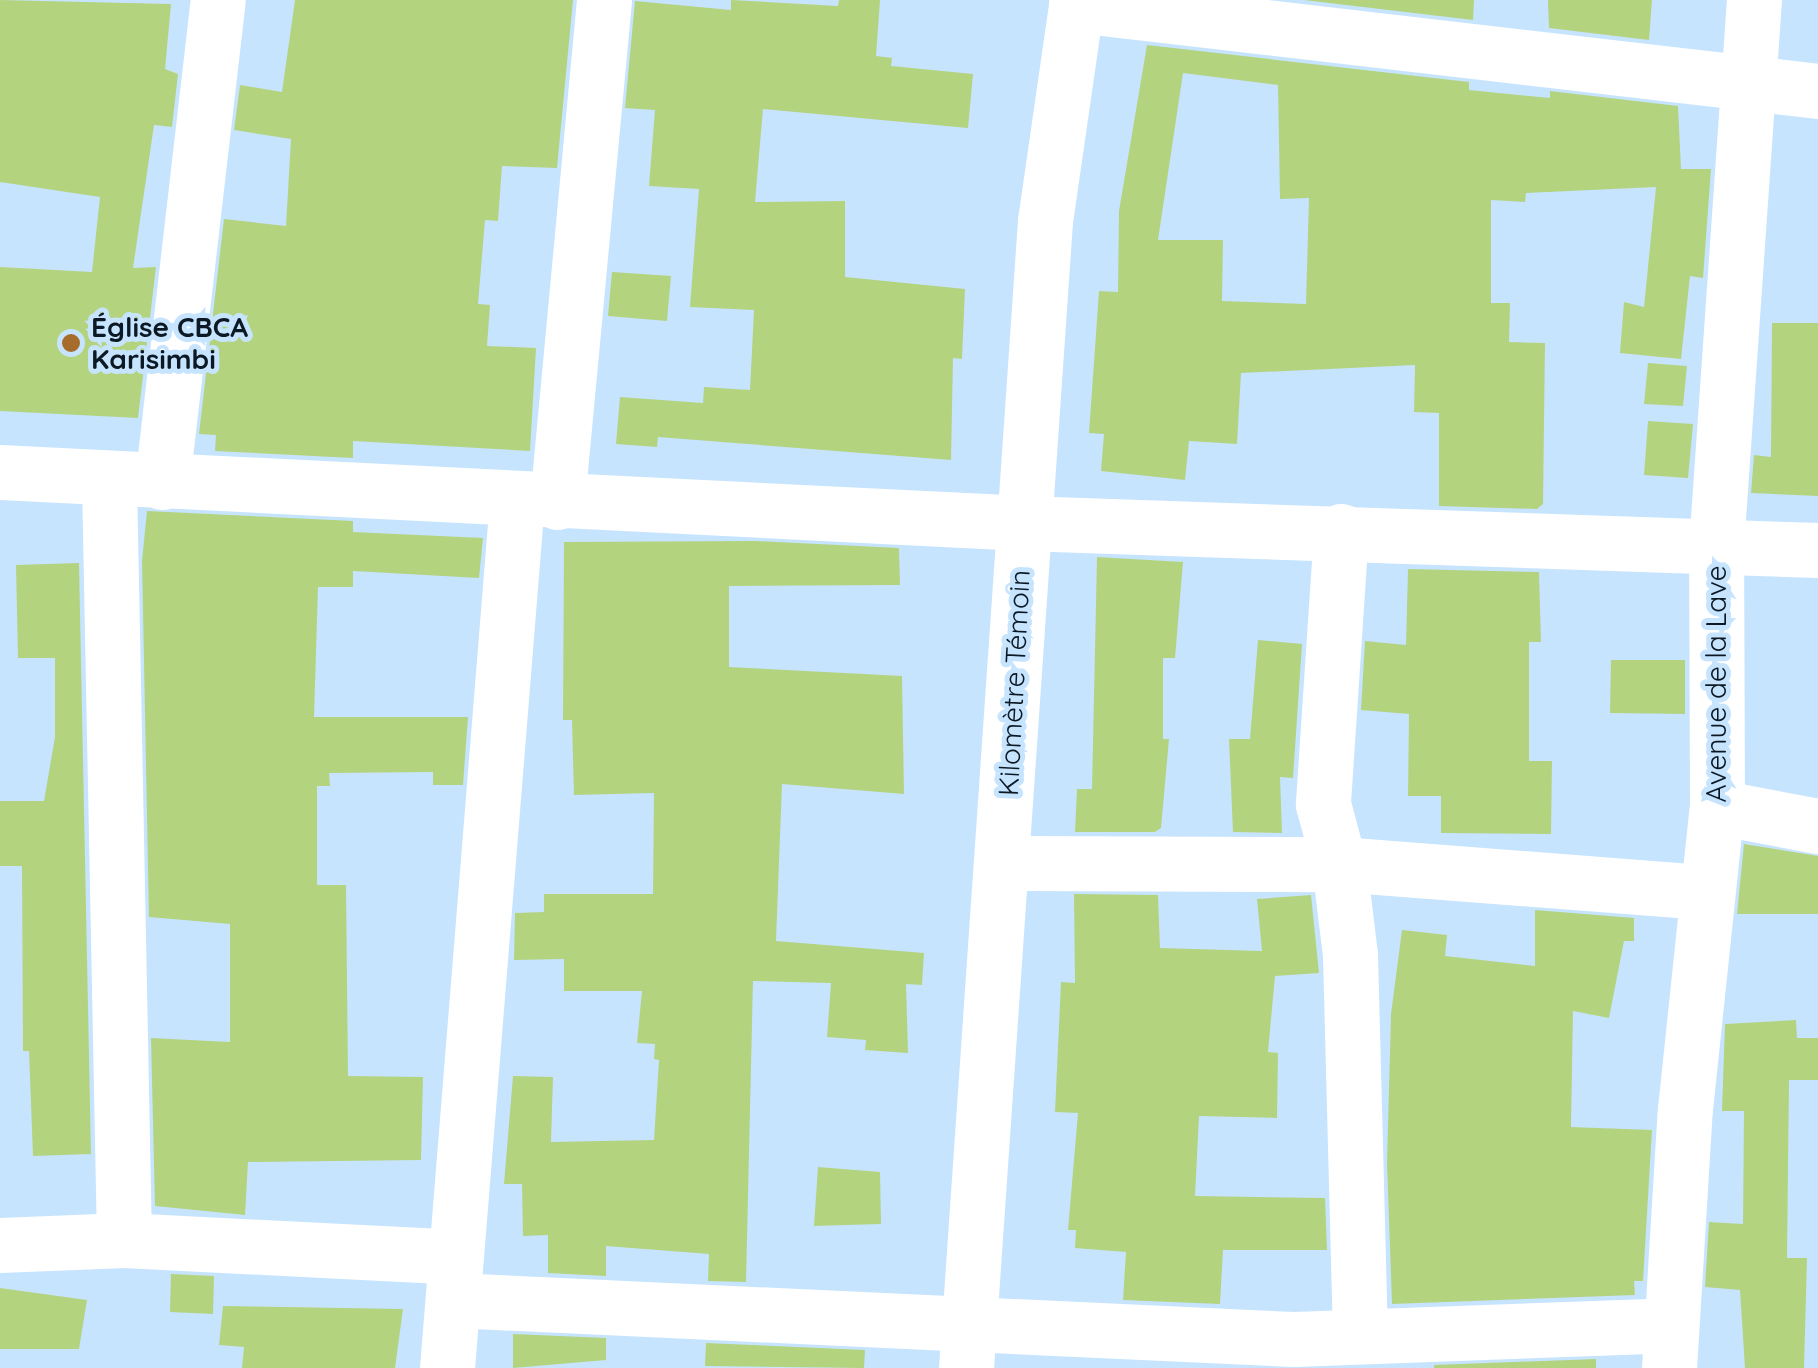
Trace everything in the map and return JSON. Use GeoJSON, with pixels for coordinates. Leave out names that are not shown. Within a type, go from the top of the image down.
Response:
{"type":"FeatureCollection","features":[{"type":"Feature","properties":{"kind":"street"},"geometry":{"type":"LineString","coordinates":[[162,482],[218,0]]}},
{"type":"Feature","properties":{"kind":"street"},"geometry":{"type":"LineString","coordinates":[[447,1368],[537,501],[604,0]]}},
{"type":"Feature","properties":{"kind":"street","name":"Avenue de la Lave"},"geometry":{"type":"LineString","coordinates":[[1670,1347],[1705,892],[1717,807],[1716,547],[1754,0]]}},
{"type":"Feature","properties":{"kind":"street"},"geometry":{"type":"LineString","coordinates":[[1077,2],[1818,91]]}},
{"type":"Feature","properties":{"kind":"street","name":"Kilomètre Témoin"},"geometry":{"type":"LineString","coordinates":[[968,1346],[1045,222],[1077,2]]}},
{"type":"Feature","properties":{"kind":"street"},"geometry":{"type":"LineString","coordinates":[[0,472],[108,481],[1023,523],[1818,550]]}},
{"type":"Feature","properties":{"kind":"street"},"geometry":{"type":"LineString","coordinates":[[108,481],[124,1240]]}},
{"type":"Feature","properties":{"kind":"street"},"geometry":{"type":"LineString","coordinates":[[1341,531],[1322,804],[1339,864],[1350,955],[1360,1334]]}},
{"type":"Feature","properties":{"kind":"street"},"geometry":{"type":"LineString","coordinates":[[1717,807],[1818,826]]}},
{"type":"Feature","properties":{"kind":"street"},"geometry":{"type":"LineString","coordinates":[[1004,862],[1339,864],[1705,892]]}},
{"type":"Feature","properties":{"kind":"street"},"geometry":{"type":"LineString","coordinates":[[0,1244],[124,1240],[454,1278],[968,1346],[1294,1353],[1360,1334],[1670,1347]]}},
{"type":"Feature","properties":{"kind":"building"},"geometry":{"type":"Polygon","coordinates":[[[0,0],[171,4],[165,69],[178,74],[172,127],[154,125],[133,268],[156,267],[138,418],[0,411],[0,267],[92,272],[100,197],[0,182],[0,0]]]}},
{"type":"Feature","properties":{"kind":"building"},"geometry":{"type":"Polygon","coordinates":[[[295,0],[573,0],[557,168],[502,166],[498,221],[485,220],[478,304],[490,305],[487,346],[536,348],[530,451],[353,441],[353,458],[215,451],[216,435],[199,434],[224,219],[286,226],[291,139],[234,130],[240,85],[282,92],[295,0]]]}},
{"type":"Feature","properties":{"kind":"building"},"geometry":{"type":"Polygon","coordinates":[[[731,0],[838,6],[839,0],[880,0],[876,56],[892,58],[891,66],[973,74],[968,128],[763,109],[755,202],[845,201],[845,277],[965,289],[962,359],[953,358],[951,460],[658,437],[657,447],[616,444],[620,397],[703,403],[704,387],[750,390],[754,310],[690,307],[699,189],[649,186],[655,110],[625,108],[635,1],[731,10],[731,0]]]}},
{"type":"Feature","properties":{"kind":"building"},"geometry":{"type":"Polygon","coordinates":[[[1304,0],[1474,0],[1473,20],[1304,0]]]}},
{"type":"Feature","properties":{"kind":"building"},"geometry":{"type":"Polygon","coordinates":[[[1548,0],[1652,0],[1649,40],[1549,28],[1548,0]]]}},
{"type":"Feature","properties":{"kind":"building"},"geometry":{"type":"Polygon","coordinates":[[[1147,45],[1469,82],[1469,90],[1550,98],[1550,91],[1678,106],[1681,169],[1711,169],[1703,278],[1690,276],[1681,359],[1620,353],[1624,302],[1644,307],[1656,187],[1526,193],[1525,202],[1491,200],[1491,303],[1510,303],[1509,342],[1545,343],[1543,504],[1537,509],[1439,506],[1439,413],[1414,412],[1415,365],[1241,373],[1237,444],[1189,441],[1185,480],[1101,471],[1104,434],[1089,433],[1099,291],[1118,292],[1119,211],[1147,45]],[[1183,73],[1158,240],[1223,240],[1222,301],[1306,304],[1309,198],[1280,199],[1278,85],[1183,73]]]}},
{"type":"Feature","properties":{"kind":"building"},"geometry":{"type":"Polygon","coordinates":[[[612,272],[671,276],[667,321],[608,316],[612,272]]]}},
{"type":"Feature","properties":{"kind":"building"},"geometry":{"type":"Polygon","coordinates":[[[1772,323],[1818,323],[1818,496],[1751,493],[1754,455],[1771,457],[1772,323]]]}},
{"type":"Feature","properties":{"kind":"building"},"geometry":{"type":"Polygon","coordinates":[[[1648,363],[1687,366],[1683,406],[1644,404],[1648,363]]]}},
{"type":"Feature","properties":{"kind":"building"},"geometry":{"type":"Polygon","coordinates":[[[1648,421],[1693,424],[1688,478],[1644,475],[1648,421]]]}},
{"type":"Feature","properties":{"kind":"building"},"geometry":{"type":"Polygon","coordinates":[[[147,511],[353,521],[353,532],[483,538],[479,578],[353,571],[353,587],[318,587],[314,717],[468,717],[463,785],[433,785],[433,772],[329,773],[330,786],[317,786],[317,885],[346,885],[348,1076],[423,1077],[421,1160],[248,1162],[245,1215],[155,1206],[151,1038],[230,1042],[230,924],[149,917],[142,561],[147,511]]]}},
{"type":"Feature","properties":{"kind":"building"},"geometry":{"type":"Polygon","coordinates":[[[756,541],[899,548],[900,585],[729,586],[729,667],[902,676],[904,794],[782,784],[776,941],[924,953],[922,985],[906,984],[908,1053],[865,1050],[866,1040],[827,1037],[831,983],[753,981],[746,1282],[708,1281],[709,1254],[606,1246],[606,1276],[548,1273],[548,1235],[523,1236],[522,1184],[504,1184],[513,1076],[553,1077],[551,1142],[654,1140],[659,1060],[654,1059],[655,1044],[637,1043],[642,991],[564,991],[564,959],[514,960],[515,913],[544,912],[544,894],[653,894],[654,793],[574,795],[572,720],[563,720],[564,542],[756,541]]]}},
{"type":"Feature","properties":{"kind":"building"},"geometry":{"type":"Polygon","coordinates":[[[1097,557],[1183,562],[1175,658],[1163,658],[1163,739],[1169,739],[1161,828],[1155,832],[1075,832],[1077,789],[1092,789],[1097,557]]]}},
{"type":"Feature","properties":{"kind":"building"},"geometry":{"type":"Polygon","coordinates":[[[79,563],[91,1154],[33,1156],[29,1051],[23,1051],[22,866],[0,866],[0,801],[44,801],[55,737],[55,658],[18,658],[16,565],[79,563]]]}},
{"type":"Feature","properties":{"kind":"building"},"geometry":{"type":"Polygon","coordinates":[[[1408,569],[1539,572],[1541,642],[1529,642],[1529,761],[1552,761],[1551,834],[1441,833],[1441,796],[1408,796],[1409,714],[1361,710],[1365,641],[1406,645],[1408,569]]]}},
{"type":"Feature","properties":{"kind":"building"},"geometry":{"type":"Polygon","coordinates":[[[1258,640],[1302,644],[1293,778],[1280,777],[1282,833],[1233,832],[1229,739],[1250,739],[1258,640]]]}},
{"type":"Feature","properties":{"kind":"building"},"geometry":{"type":"Polygon","coordinates":[[[1611,660],[1685,660],[1685,714],[1610,713],[1611,660]]]}},
{"type":"Feature","properties":{"kind":"building"},"geometry":{"type":"Polygon","coordinates":[[[1744,844],[1818,856],[1818,914],[1737,914],[1744,844]]]}},
{"type":"Feature","properties":{"kind":"building"},"geometry":{"type":"Polygon","coordinates":[[[1074,894],[1158,895],[1160,948],[1262,951],[1257,899],[1311,895],[1319,973],[1275,976],[1268,1052],[1278,1053],[1277,1118],[1199,1116],[1195,1196],[1325,1198],[1327,1250],[1223,1250],[1220,1304],[1123,1300],[1126,1252],[1075,1248],[1076,1230],[1068,1230],[1078,1113],[1055,1112],[1061,982],[1075,983],[1074,894]]]}},
{"type":"Feature","properties":{"kind":"building"},"geometry":{"type":"Polygon","coordinates":[[[1535,910],[1634,918],[1634,941],[1624,941],[1609,1018],[1573,1011],[1571,1127],[1652,1130],[1643,1281],[1634,1281],[1635,1295],[1392,1304],[1387,1163],[1391,1014],[1402,930],[1447,935],[1445,956],[1535,966],[1535,910]]]}},
{"type":"Feature","properties":{"kind":"building"},"geometry":{"type":"Polygon","coordinates":[[[1796,1020],[1797,1038],[1818,1038],[1818,1080],[1789,1080],[1787,1258],[1807,1258],[1804,1368],[1745,1368],[1740,1290],[1705,1287],[1709,1222],[1743,1224],[1744,1111],[1722,1111],[1725,1024],[1796,1020]]]}},
{"type":"Feature","properties":{"kind":"building"},"geometry":{"type":"Polygon","coordinates":[[[818,1167],[880,1172],[881,1224],[814,1226],[818,1167]]]}},
{"type":"Feature","properties":{"kind":"building"},"geometry":{"type":"Polygon","coordinates":[[[171,1274],[214,1276],[213,1314],[170,1312],[171,1274]]]}},
{"type":"Feature","properties":{"kind":"building"},"geometry":{"type":"Polygon","coordinates":[[[0,1288],[87,1300],[79,1349],[0,1349],[0,1288]]]}},
{"type":"Feature","properties":{"kind":"building"},"geometry":{"type":"Polygon","coordinates":[[[223,1306],[403,1309],[395,1368],[242,1368],[244,1347],[219,1345],[223,1306]]]}},
{"type":"Feature","properties":{"kind":"building"},"geometry":{"type":"Polygon","coordinates":[[[513,1334],[606,1338],[606,1360],[513,1368],[513,1334]]]}},
{"type":"Feature","properties":{"kind":"building"},"geometry":{"type":"Polygon","coordinates":[[[706,1343],[865,1350],[864,1368],[705,1366],[706,1343]]]}},
{"type":"Feature","properties":{"kind":"building"},"geometry":{"type":"Polygon","coordinates":[[[1596,1359],[1596,1368],[1434,1368],[1434,1365],[1596,1359]]]}},
{"type":"Feature","properties":{"kind":"place","name":"Église CBCA Karisimbi"},"geometry":{"type":"Point","coordinates":[71,343]}}]}
